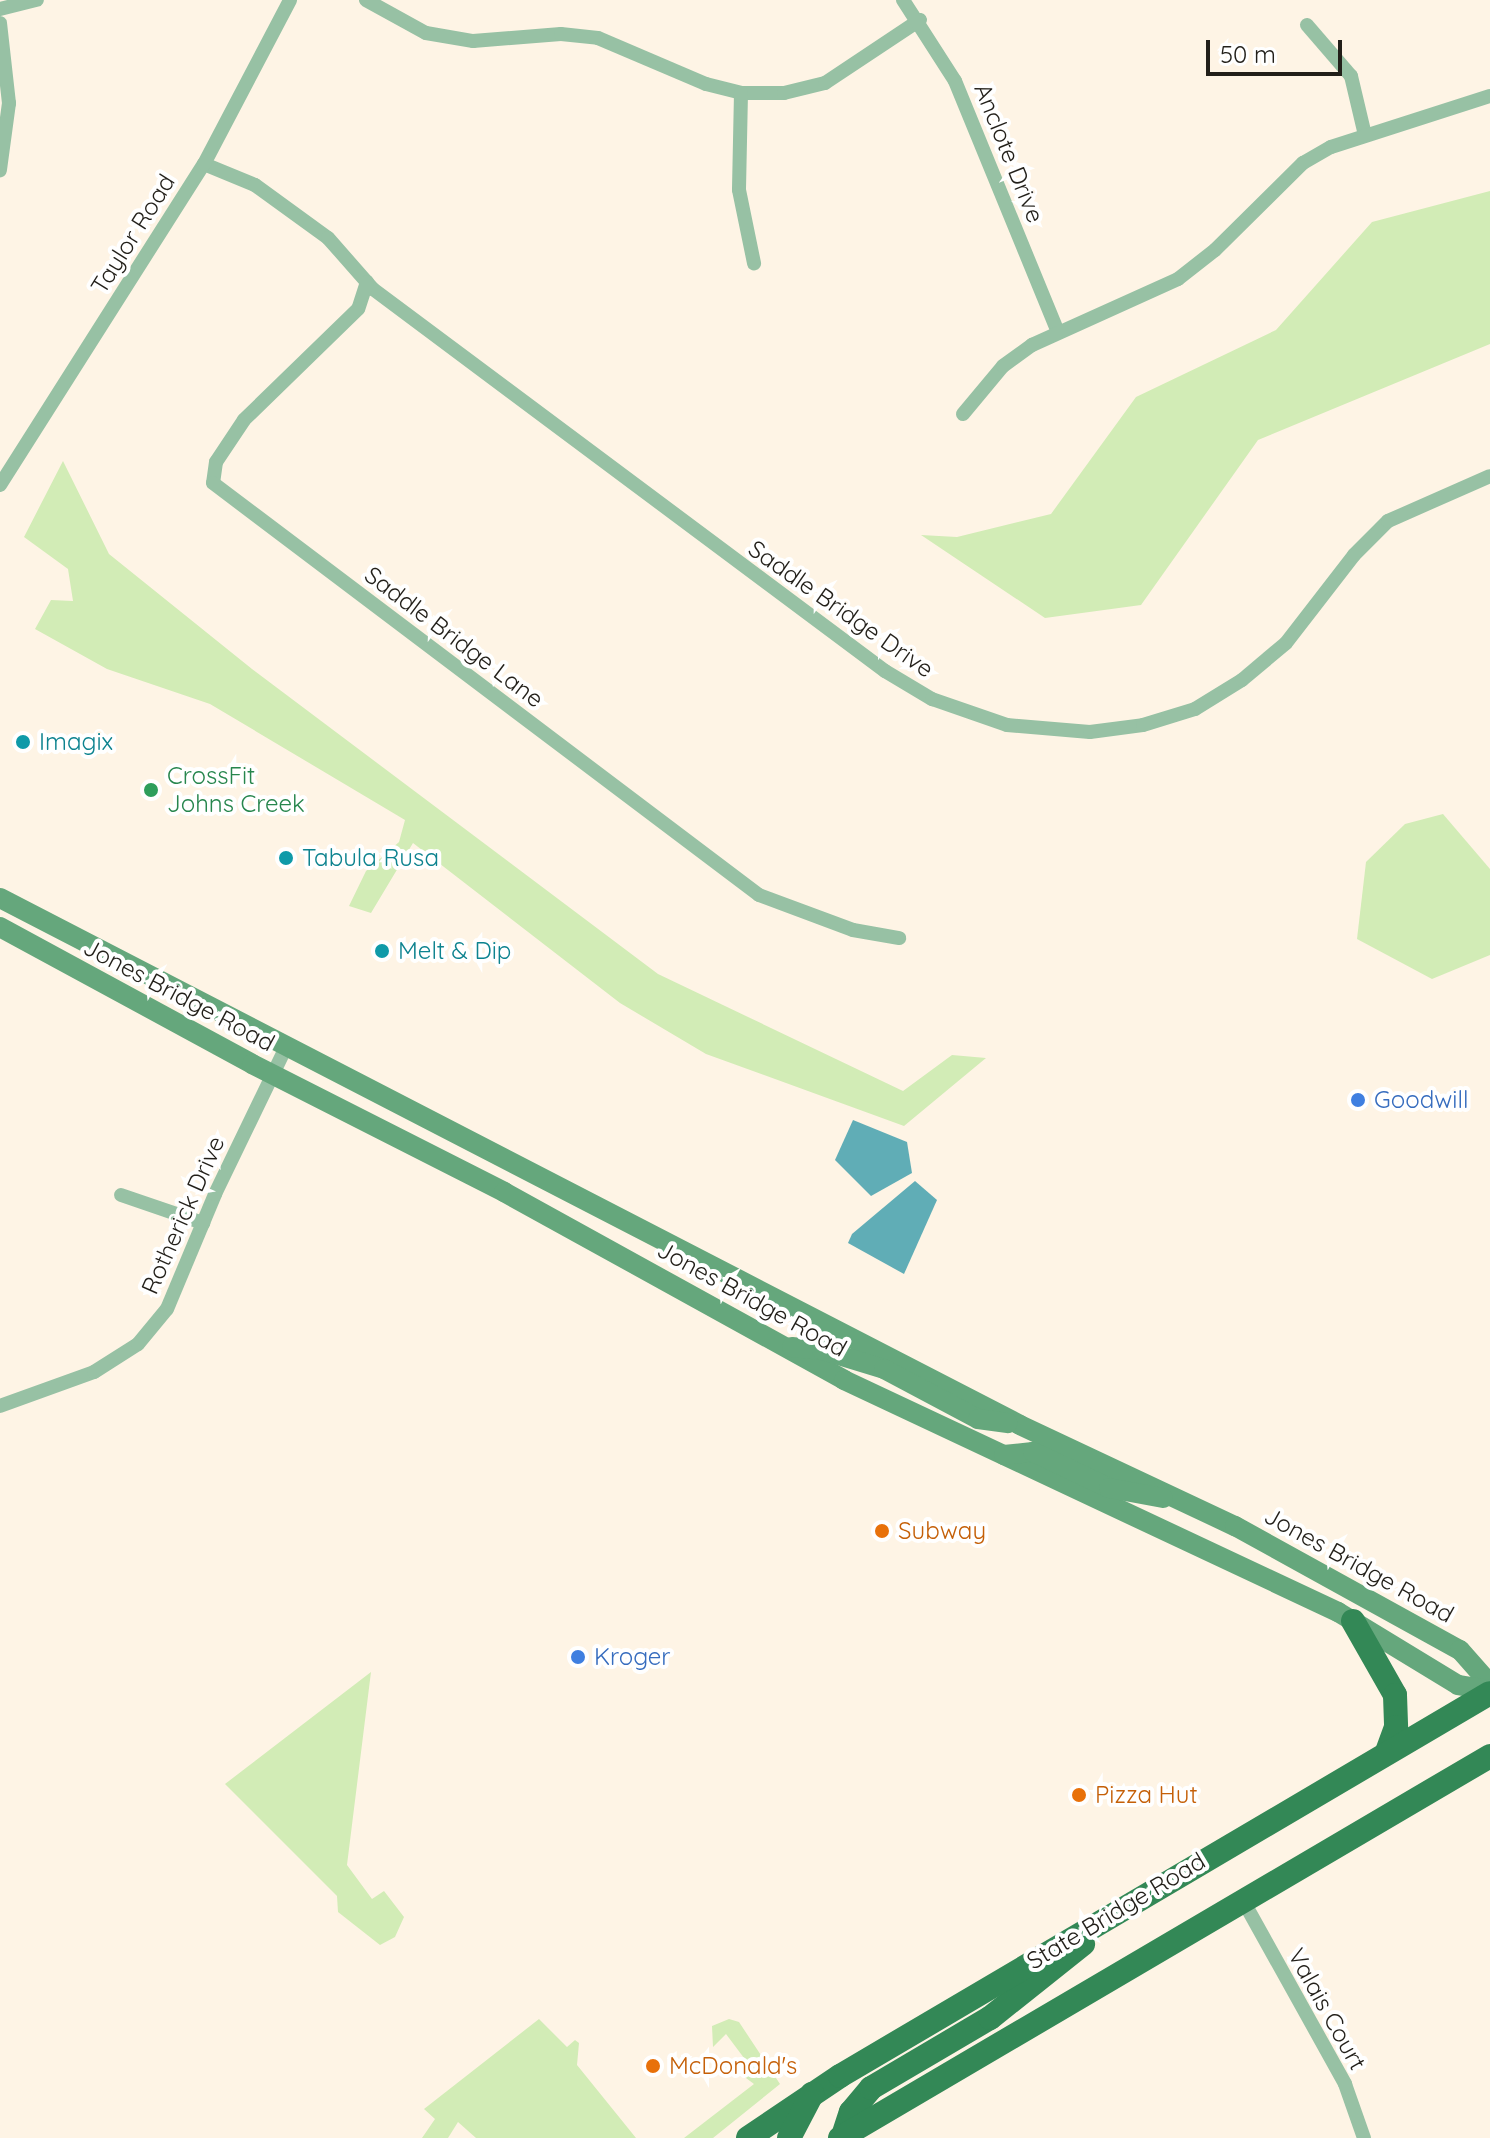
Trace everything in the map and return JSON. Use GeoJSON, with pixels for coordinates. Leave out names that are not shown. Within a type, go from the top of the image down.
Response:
{"type":"FeatureCollection","features":[{"type":"Feature","properties":{"kind":"highway"},"geometry":{"type":"LineString","coordinates":[[1353,1621],[1395,1695],[1396,1727],[1387,1752]]}},
{"type":"Feature","properties":{"kind":"highway","name":"State Bridge Road"},"geometry":{"type":"LineString","coordinates":[[748,2138],[813,2092],[1490,1691]]}},
{"type":"Feature","properties":{"kind":"highway"},"geometry":{"type":"LineString","coordinates":[[842,2137],[1245,1904],[1490,1756]]}},
{"type":"Feature","properties":{"kind":"highway"},"geometry":{"type":"LineString","coordinates":[[842,2137],[851,2112],[871,2088],[990,2018],[1131,1902]]}},
{"type":"Feature","properties":{"kind":"highway"},"geometry":{"type":"LineString","coordinates":[[789,2138],[813,2092]]}},
{"type":"Feature","properties":{"kind":"main road"},"geometry":{"type":"LineString","coordinates":[[0,884],[30,914]]}},
{"type":"Feature","properties":{"kind":"main road","name":"Jones Bridge Road"},"geometry":{"type":"LineString","coordinates":[[0,898],[285,1049],[719,1268],[1020,1425],[1174,1498],[1460,1650],[1490,1684]]}},
{"type":"Feature","properties":{"kind":"main road","name":"Jones Bridge Road"},"geometry":{"type":"LineString","coordinates":[[0,927],[273,1075],[504,1192],[786,1347],[1353,1621],[1458,1685],[1490,1691]]}},
{"type":"Feature","properties":{"kind":"main road"},"geometry":{"type":"LineString","coordinates":[[786,1347],[822,1350],[884,1369],[978,1419],[1020,1425]]}},
{"type":"Feature","properties":{"kind":"main road"},"geometry":{"type":"LineString","coordinates":[[1004,1455],[1033,1452],[1109,1488],[1150,1499],[1174,1498]]}},
{"type":"Feature","properties":{"kind":"street"},"geometry":{"type":"LineString","coordinates":[[0,9],[37,0]]}},
{"type":"Feature","properties":{"kind":"street","name":"Taylor Road"},"geometry":{"type":"LineString","coordinates":[[0,485],[204,164],[290,0]]}},
{"type":"Feature","properties":{"kind":"street"},"geometry":{"type":"LineString","coordinates":[[366,0],[411,28],[442,36],[473,41],[561,34],[598,38],[706,84],[741,93],[784,93],[825,83],[920,20]]}},
{"type":"Feature","properties":{"kind":"street","name":"Anclote Drive"},"geometry":{"type":"LineString","coordinates":[[903,0],[920,20],[955,81],[1058,332]]}},
{"type":"Feature","properties":{"kind":"street"},"geometry":{"type":"LineString","coordinates":[[0,23],[9,103],[0,170]]}},
{"type":"Feature","properties":{"kind":"street"},"geometry":{"type":"LineString","coordinates":[[1307,25],[1351,76],[1365,135]]}},
{"type":"Feature","properties":{"kind":"street"},"geometry":{"type":"LineString","coordinates":[[741,93],[739,190],[754,263]]}},
{"type":"Feature","properties":{"kind":"street"},"geometry":{"type":"LineString","coordinates":[[963,414],[1003,366],[1058,332],[1178,279],[1215,250],[1303,163],[1365,135],[1490,96]]}},
{"type":"Feature","properties":{"kind":"street","name":"Saddle Bridge Drive"},"geometry":{"type":"LineString","coordinates":[[204,164],[255,185],[328,238],[367,282],[608,468],[885,671],[957,709],[1033,731],[1090,732],[1143,725],[1218,697],[1286,643],[1354,555],[1388,521],[1490,476]]}},
{"type":"Feature","properties":{"kind":"street","name":"Saddle Bridge Lane"},"geometry":{"type":"LineString","coordinates":[[367,282],[358,309],[244,420],[216,462],[213,483],[759,895],[853,930],[899,938]]}},
{"type":"Feature","properties":{"kind":"street","name":"Rotherick Drive"},"geometry":{"type":"LineString","coordinates":[[0,1406],[94,1372],[138,1344],[167,1309],[203,1223],[285,1049]]}},
{"type":"Feature","properties":{"kind":"street"},"geometry":{"type":"LineString","coordinates":[[121,1195],[203,1223]]}},
{"type":"Feature","properties":{"kind":"street","name":"Valais Court"},"geometry":{"type":"LineString","coordinates":[[1245,1904],[1345,2084],[1364,2138]]}},
{"type":"Feature","properties":{"kind":"green space"},"geometry":{"type":"Polygon","coordinates":[[[1490,191],[1490,344],[1258,440],[1141,605],[1045,618],[921,535],[957,537],[1051,514],[1136,397],[1276,330],[1372,222],[1490,191]]]}},
{"type":"Feature","properties":{"kind":"green space"},"geometry":{"type":"Polygon","coordinates":[[[63,461],[109,554],[252,669],[658,974],[903,1091],[952,1055],[986,1058],[904,1126],[706,1054],[620,1003],[413,843],[371,913],[349,906],[366,871],[399,842],[405,820],[210,704],[107,669],[35,629],[51,600],[73,601],[68,569],[24,537],[63,461]]]}},
{"type":"Feature","properties":{"kind":"green space"},"geometry":{"type":"Polygon","coordinates":[[[1443,814],[1490,869],[1490,955],[1432,979],[1357,939],[1366,862],[1405,824],[1443,814]]]}},
{"type":"Feature","properties":{"kind":"green space"},"geometry":{"type":"Polygon","coordinates":[[[371,1672],[347,1865],[372,1899],[384,1891],[404,1917],[395,1937],[380,1945],[338,1912],[337,1896],[225,1784],[371,1672]]]}},
{"type":"Feature","properties":{"kind":"green space"},"geometry":{"type":"Polygon","coordinates":[[[539,2019],[567,2047],[575,2040],[579,2043],[577,2065],[636,2138],[476,2138],[458,2122],[448,2138],[422,2138],[435,2119],[424,2109],[539,2019]]]}},
{"type":"Feature","properties":{"kind":"green space"},"geometry":{"type":"Polygon","coordinates":[[[729,2019],[739,2022],[780,2084],[713,2138],[684,2138],[754,2084],[742,2075],[750,2066],[726,2034],[713,2047],[712,2026],[729,2019]]]}},
{"type":"Feature","properties":{"kind":"water"},"geometry":{"type":"Polygon","coordinates":[[[853,1120],[907,1142],[912,1173],[871,1196],[835,1160],[853,1120]]]}},
{"type":"Feature","properties":{"kind":"water"},"geometry":{"type":"Polygon","coordinates":[[[915,1181],[937,1200],[904,1274],[848,1243],[852,1234],[915,1181]]]}},
{"type":"Feature","properties":{"kind":"place","name":"Imagix"},"geometry":{"type":"Point","coordinates":[23,742]}},
{"type":"Feature","properties":{"kind":"place","name":"CrossFit Johns Creek"},"geometry":{"type":"Point","coordinates":[151,790]}},
{"type":"Feature","properties":{"kind":"place","name":"Tabula Rusa"},"geometry":{"type":"Point","coordinates":[286,858]}},
{"type":"Feature","properties":{"kind":"place","name":"Melt & Dip"},"geometry":{"type":"Point","coordinates":[382,951]}},
{"type":"Feature","properties":{"kind":"place","name":"Goodwill"},"geometry":{"type":"Point","coordinates":[1358,1100]}},
{"type":"Feature","properties":{"kind":"place","name":"Subway"},"geometry":{"type":"Point","coordinates":[882,1531]}},
{"type":"Feature","properties":{"kind":"place","name":"Kroger"},"geometry":{"type":"Point","coordinates":[578,1657]}},
{"type":"Feature","properties":{"kind":"place","name":"Pizza Hut"},"geometry":{"type":"Point","coordinates":[1079,1795]}},
{"type":"Feature","properties":{"kind":"place","name":"McDonald's"},"geometry":{"type":"Point","coordinates":[653,2066]}}]}
